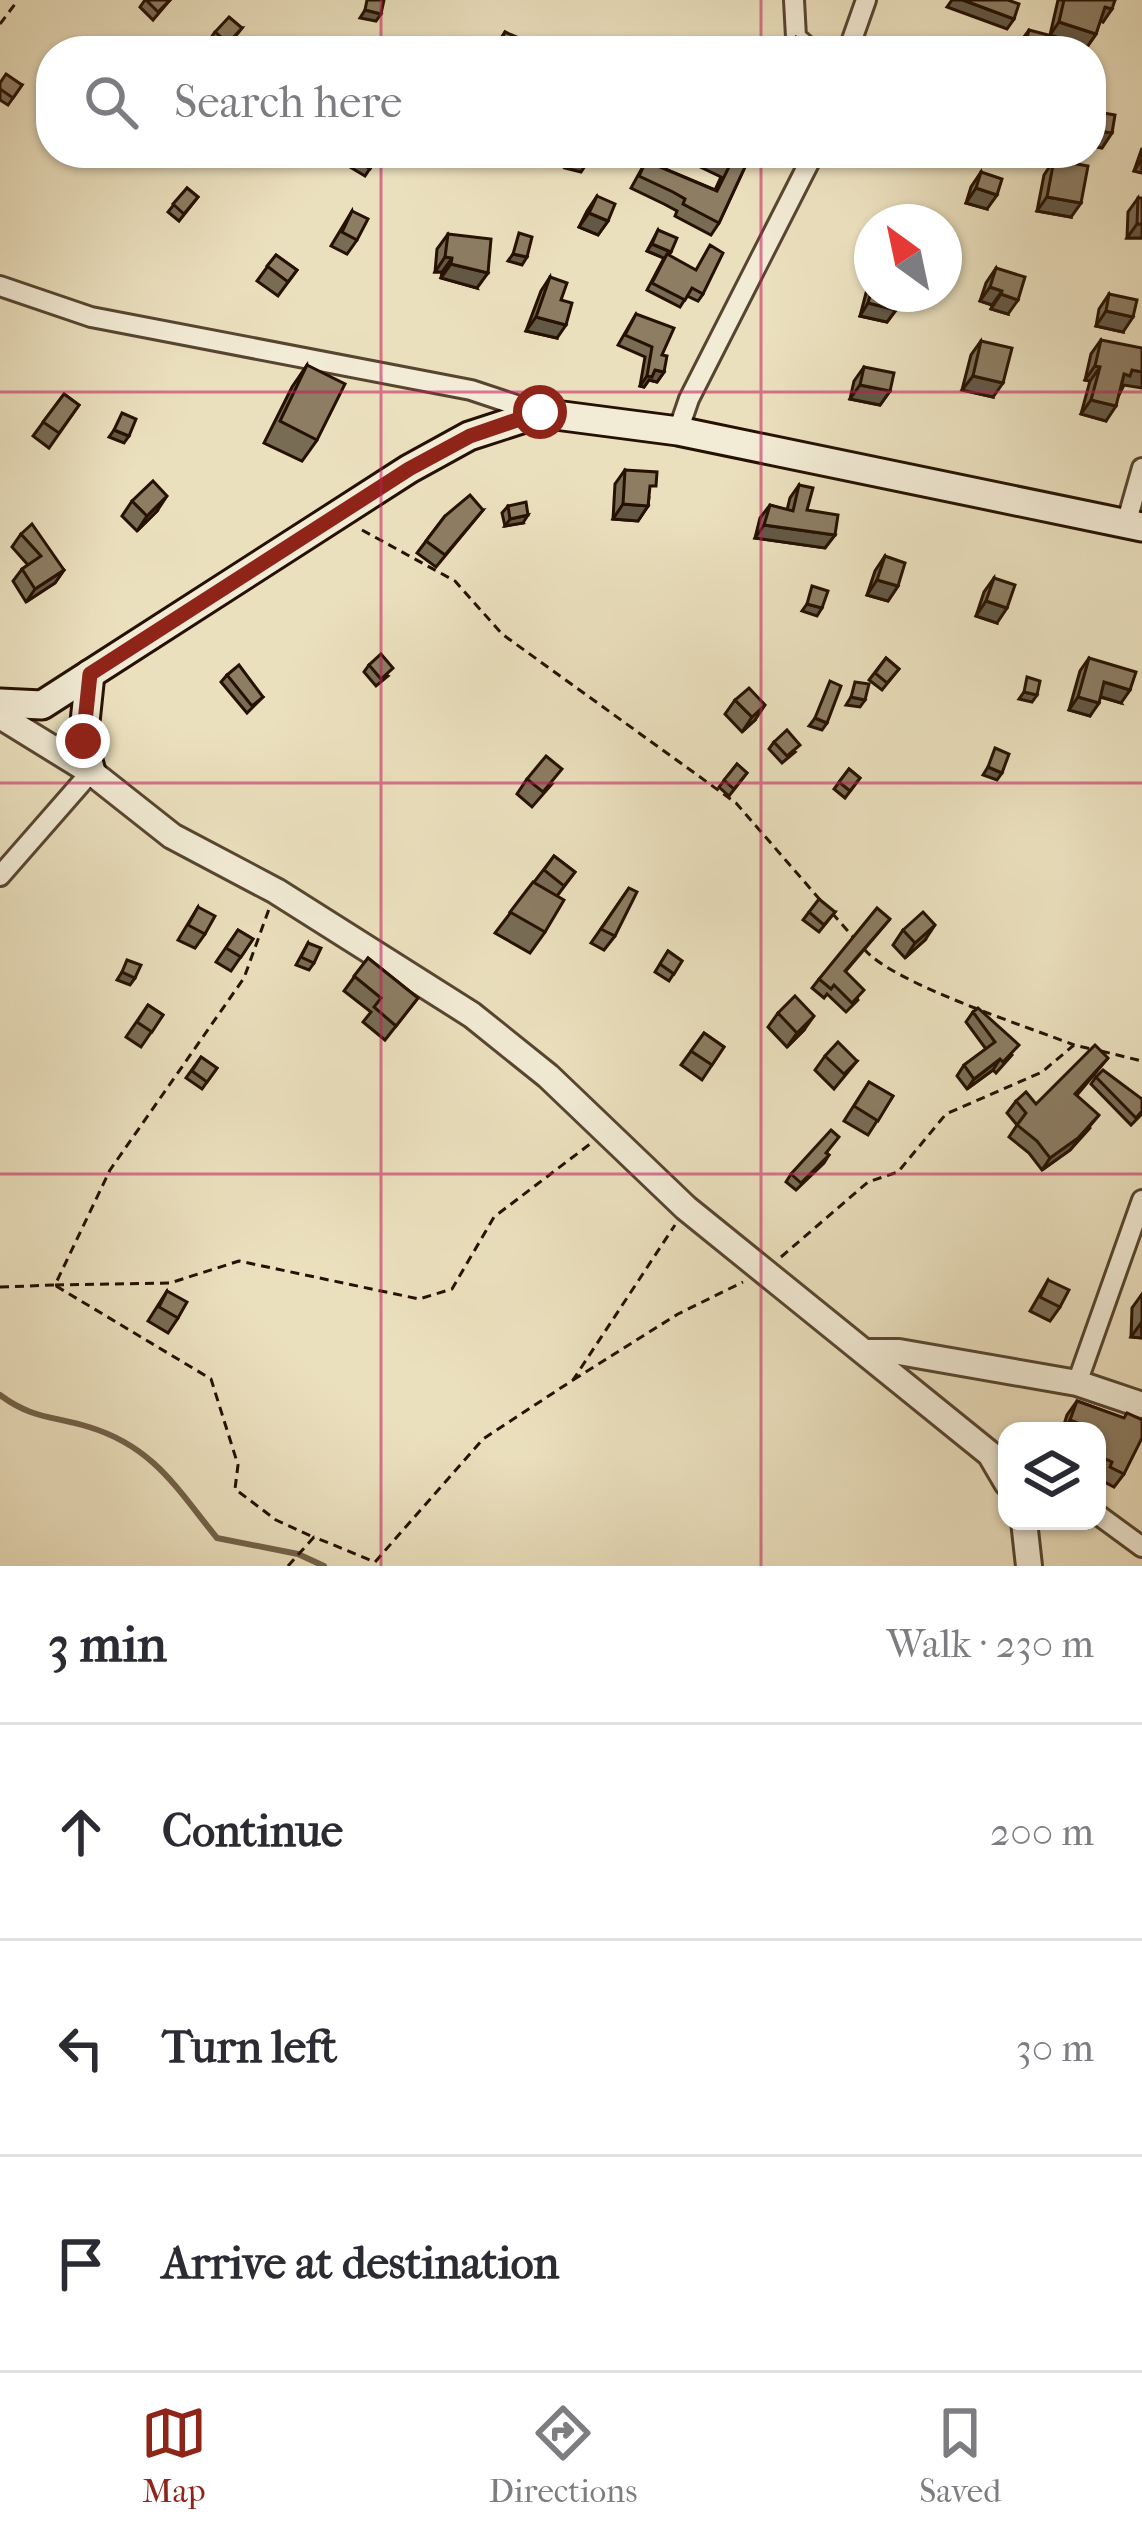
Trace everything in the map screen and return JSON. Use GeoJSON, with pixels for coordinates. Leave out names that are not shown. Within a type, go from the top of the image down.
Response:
{"type":"FeatureCollection","features":[{"type":"Feature","properties":{"kind":"main road"},"geometry":{"type":"LineString","coordinates":[[0,703],[42,705],[409,469],[470,436],[540,412],[678,431],[1134,525]]}},
{"type":"Feature","properties":{"kind":"main road"},"geometry":{"type":"LineString","coordinates":[[90,674],[83,741],[91,772]]}},
{"type":"Feature","properties":{"kind":"street"},"geometry":{"type":"LineString","coordinates":[[794,0],[796,36]]}},
{"type":"Feature","properties":{"kind":"street"},"geometry":{"type":"LineString","coordinates":[[853,36],[866,0]]}},
{"type":"Feature","properties":{"kind":"street"},"geometry":{"type":"LineString","coordinates":[[678,431],[689,399],[806,168]]}},
{"type":"Feature","properties":{"kind":"street"},"geometry":{"type":"LineString","coordinates":[[0,286],[92,317],[471,390],[540,412]]}},
{"type":"Feature","properties":{"kind":"street"},"geometry":{"type":"LineString","coordinates":[[1134,525],[1142,468]]}},
{"type":"Feature","properties":{"kind":"street"},"geometry":{"type":"LineString","coordinates":[[0,716],[91,772],[172,836],[276,891],[472,1015],[548,1076],[686,1208],[998,1457]]}},
{"type":"Feature","properties":{"kind":"street"},"geometry":{"type":"LineString","coordinates":[[0,876],[91,772]]}},
{"type":"Feature","properties":{"kind":"street"},"geometry":{"type":"LineString","coordinates":[[1077,1383],[1142,1200]]}},
{"type":"Feature","properties":{"kind":"street"},"geometry":{"type":"LineString","coordinates":[[867,1352],[899,1352],[1077,1383],[1142,1405]]}},
{"type":"Feature","properties":{"kind":"street"},"geometry":{"type":"LineString","coordinates":[[1106,1521],[1142,1547]]}},
{"type":"Feature","properties":{"kind":"street"},"geometry":{"type":"LineString","coordinates":[[1025,1530],[1028,1566]]}},
{"type":"Feature","properties":{"kind":"path"},"geometry":{"type":"LineString","coordinates":[[0,24],[18,0]]}},
{"type":"Feature","properties":{"kind":"path"},"geometry":{"type":"LineString","coordinates":[[339,517],[454,581],[502,634],[736,803],[874,962],[1074,1045],[1142,1061]]}},
{"type":"Feature","properties":{"kind":"path"},"geometry":{"type":"LineString","coordinates":[[55,1285],[110,1170],[244,978],[276,891]]}},
{"type":"Feature","properties":{"kind":"path"},"geometry":{"type":"LineString","coordinates":[[55,1285],[211,1379],[238,1465],[235,1490],[276,1520],[375,1562],[483,1439],[678,1314],[765,1271],[868,1182],[898,1172],[946,1114],[1042,1072],[1074,1045]]}},
{"type":"Feature","properties":{"kind":"path"},"geometry":{"type":"LineString","coordinates":[[0,1287],[170,1283],[239,1261],[418,1299],[452,1289],[494,1217],[604,1133]]}},
{"type":"Feature","properties":{"kind":"path"},"geometry":{"type":"LineString","coordinates":[[574,1379],[686,1208]]}},
{"type":"Feature","properties":{"kind":"path"},"geometry":{"type":"LineString","coordinates":[[288,1566],[314,1537]]}},
{"type":"Feature","properties":{"kind":"building"},"geometry":{"type":"Polygon","coordinates":[[[146,0],[170,0],[158,12],[146,0]]]}},
{"type":"Feature","properties":{"kind":"building"},"geometry":{"type":"Polygon","coordinates":[[[367,0],[384,0],[381,14],[365,10],[367,0]]]}},
{"type":"Feature","properties":{"kind":"building"},"geometry":{"type":"Polygon","coordinates":[[[963,0],[1008,0],[1019,4],[1014,19],[963,0]]]}},
{"type":"Feature","properties":{"kind":"building"},"geometry":{"type":"Polygon","coordinates":[[[1064,0],[1115,0],[1112,9],[1105,7],[1096,34],[1059,22],[1064,0]]]}},
{"type":"Feature","properties":{"kind":"building"},"geometry":{"type":"Polygon","coordinates":[[[229,17],[242,28],[235,36],[215,32],[229,17]]]}},
{"type":"Feature","properties":{"kind":"building"},"geometry":{"type":"Polygon","coordinates":[[[6,74],[22,85],[13,98],[0,89],[6,74]]]}},
{"type":"Feature","properties":{"kind":"building"},"geometry":{"type":"Polygon","coordinates":[[[1106,113],[1115,115],[1112,133],[1106,132],[1106,113]]]}},
{"type":"Feature","properties":{"kind":"building"},"geometry":{"type":"Polygon","coordinates":[[[643,168],[663,168],[717,191],[728,168],[745,168],[719,223],[639,176],[643,168]]]}},
{"type":"Feature","properties":{"kind":"building"},"geometry":{"type":"Polygon","coordinates":[[[1052,168],[1088,168],[1081,203],[1047,197],[1052,168]]]}},
{"type":"Feature","properties":{"kind":"building"},"geometry":{"type":"Polygon","coordinates":[[[981,172],[1002,179],[997,195],[976,188],[981,172]]]}},
{"type":"Feature","properties":{"kind":"building"},"geometry":{"type":"Polygon","coordinates":[[[187,188],[198,197],[184,214],[173,204],[187,188]]]}},
{"type":"Feature","properties":{"kind":"building"},"geometry":{"type":"Polygon","coordinates":[[[597,196],[615,204],[608,221],[589,213],[597,196]]]}},
{"type":"Feature","properties":{"kind":"building"},"geometry":{"type":"Polygon","coordinates":[[[1138,198],[1142,198],[1142,224],[1137,224],[1138,198]]]}},
{"type":"Feature","properties":{"kind":"building"},"geometry":{"type":"Polygon","coordinates":[[[352,211],[368,219],[357,240],[342,232],[352,211]]]}},
{"type":"Feature","properties":{"kind":"building"},"geometry":{"type":"Polygon","coordinates":[[[658,230],[677,238],[671,252],[652,244],[658,230]]]}},
{"type":"Feature","properties":{"kind":"building"},"geometry":{"type":"Polygon","coordinates":[[[519,233],[532,237],[527,257],[513,254],[519,233]]]}},
{"type":"Feature","properties":{"kind":"building"},"geometry":{"type":"Polygon","coordinates":[[[448,234],[491,239],[488,273],[451,264],[452,258],[445,257],[448,234]]]}},
{"type":"Feature","properties":{"kind":"building"},"geometry":{"type":"Polygon","coordinates":[[[710,245],[723,253],[703,294],[692,288],[685,300],[652,283],[667,254],[696,270],[710,245]]]}},
{"type":"Feature","properties":{"kind":"building"},"geometry":{"type":"Polygon","coordinates":[[[276,255],[297,270],[288,282],[267,266],[276,255]]]}},
{"type":"Feature","properties":{"kind":"building"},"geometry":{"type":"Polygon","coordinates":[[[996,268],[1025,277],[1018,300],[990,287],[996,268]]]}},
{"type":"Feature","properties":{"kind":"building"},"geometry":{"type":"Polygon","coordinates":[[[550,277],[567,283],[561,300],[572,303],[566,325],[536,317],[550,277]]]}},
{"type":"Feature","properties":{"kind":"building"},"geometry":{"type":"Polygon","coordinates":[[[1109,294],[1137,300],[1133,317],[1106,311],[1109,294]]]}},
{"type":"Feature","properties":{"kind":"building"},"geometry":{"type":"Polygon","coordinates":[[[636,314],[674,328],[662,355],[667,356],[664,372],[655,370],[652,377],[647,376],[652,347],[625,335],[636,314]]]}},
{"type":"Feature","properties":{"kind":"building"},"geometry":{"type":"Polygon","coordinates":[[[1101,340],[1142,348],[1142,372],[1124,374],[1116,406],[1091,400],[1101,340]]]}},
{"type":"Feature","properties":{"kind":"building"},"geometry":{"type":"Polygon","coordinates":[[[981,341],[1012,348],[1003,383],[973,376],[981,341]]]}},
{"type":"Feature","properties":{"kind":"building"},"geometry":{"type":"Polygon","coordinates":[[[307,365],[345,384],[317,440],[280,421],[307,365]]]}},
{"type":"Feature","properties":{"kind":"building"},"geometry":{"type":"Polygon","coordinates":[[[864,367],[894,373],[890,391],[860,385],[864,367]]]}},
{"type":"Feature","properties":{"kind":"building"},"geometry":{"type":"Polygon","coordinates":[[[64,394],[79,405],[59,433],[43,422],[64,394]]]}},
{"type":"Feature","properties":{"kind":"building"},"geometry":{"type":"Polygon","coordinates":[[[122,413],[136,419],[129,436],[114,430],[122,413]]]}},
{"type":"Feature","properties":{"kind":"building"},"geometry":{"type":"Polygon","coordinates":[[[625,470],[657,472],[648,506],[623,504],[625,470]]]}},
{"type":"Feature","properties":{"kind":"building"},"geometry":{"type":"Polygon","coordinates":[[[153,481],[167,496],[147,516],[132,501],[153,481]]]}},
{"type":"Feature","properties":{"kind":"building"},"geometry":{"type":"Polygon","coordinates":[[[799,485],[813,488],[807,510],[838,515],[835,535],[764,525],[770,505],[793,511],[799,485]]]}},
{"type":"Feature","properties":{"kind":"building"},"geometry":{"type":"Polygon","coordinates":[[[470,495],[483,510],[445,555],[426,541],[470,495]]]}},
{"type":"Feature","properties":{"kind":"building"},"geometry":{"type":"Polygon","coordinates":[[[526,502],[528,515],[510,519],[508,506],[526,502]]]}},
{"type":"Feature","properties":{"kind":"building"},"geometry":{"type":"Polygon","coordinates":[[[32,524],[64,570],[35,589],[22,569],[41,556],[21,534],[32,524]]]}},
{"type":"Feature","properties":{"kind":"building"},"geometry":{"type":"Polygon","coordinates":[[[885,556],[905,563],[898,586],[877,580],[885,556]]]}},
{"type":"Feature","properties":{"kind":"building"},"geometry":{"type":"Polygon","coordinates":[[[994,578],[1015,585],[1007,608],[986,601],[994,578]]]}},
{"type":"Feature","properties":{"kind":"building"},"geometry":{"type":"Polygon","coordinates":[[[812,586],[828,591],[822,608],[807,604],[812,586]]]}},
{"type":"Feature","properties":{"kind":"building"},"geometry":{"type":"Polygon","coordinates":[[[381,654],[393,668],[381,679],[369,665],[381,654]]]}},
{"type":"Feature","properties":{"kind":"building"},"geometry":{"type":"Polygon","coordinates":[[[886,658],[899,669],[887,683],[875,673],[886,658]]]}},
{"type":"Feature","properties":{"kind":"building"},"geometry":{"type":"Polygon","coordinates":[[[1089,658],[1136,672],[1130,690],[1104,682],[1099,703],[1078,697],[1089,658]]]}},
{"type":"Feature","properties":{"kind":"building"},"geometry":{"type":"Polygon","coordinates":[[[239,665],[263,697],[252,706],[227,675],[239,665]]]}},
{"type":"Feature","properties":{"kind":"building"},"geometry":{"type":"Polygon","coordinates":[[[1027,677],[1040,681],[1037,695],[1024,692],[1027,677]]]}},
{"type":"Feature","properties":{"kind":"building"},"geometry":{"type":"Polygon","coordinates":[[[830,681],[841,686],[827,723],[815,718],[830,681]]]}},
{"type":"Feature","properties":{"kind":"building"},"geometry":{"type":"Polygon","coordinates":[[[855,682],[869,684],[865,700],[851,697],[855,682]]]}},
{"type":"Feature","properties":{"kind":"building"},"geometry":{"type":"Polygon","coordinates":[[[749,688],[765,705],[752,717],[735,700],[749,688]]]}},
{"type":"Feature","properties":{"kind":"building"},"geometry":{"type":"Polygon","coordinates":[[[787,730],[800,745],[787,756],[774,742],[787,730]]]}},
{"type":"Feature","properties":{"kind":"building"},"geometry":{"type":"Polygon","coordinates":[[[995,748],[1009,754],[1002,773],[988,767],[995,748]]]}},
{"type":"Feature","properties":{"kind":"building"},"geometry":{"type":"Polygon","coordinates":[[[546,756],[562,769],[543,792],[527,779],[546,756]]]}},
{"type":"Feature","properties":{"kind":"building"},"geometry":{"type":"Polygon","coordinates":[[[737,764],[747,773],[734,789],[724,780],[737,764]]]}},
{"type":"Feature","properties":{"kind":"building"},"geometry":{"type":"Polygon","coordinates":[[[849,769],[860,778],[850,791],[839,782],[849,769]]]}},
{"type":"Feature","properties":{"kind":"building"},"geometry":{"type":"Polygon","coordinates":[[[554,856],[575,872],[564,886],[544,870],[554,856]]]}},
{"type":"Feature","properties":{"kind":"building"},"geometry":{"type":"Polygon","coordinates":[[[533,882],[564,900],[545,932],[510,912],[533,882]]]}},
{"type":"Feature","properties":{"kind":"building"},"geometry":{"type":"Polygon","coordinates":[[[629,888],[637,892],[615,936],[601,929],[629,888]]]}},
{"type":"Feature","properties":{"kind":"building"},"geometry":{"type":"Polygon","coordinates":[[[819,899],[835,912],[824,925],[809,912],[819,899]]]}},
{"type":"Feature","properties":{"kind":"building"},"geometry":{"type":"Polygon","coordinates":[[[198,907],[215,916],[205,934],[188,925],[198,907]]]}},
{"type":"Feature","properties":{"kind":"building"},"geometry":{"type":"Polygon","coordinates":[[[877,908],[890,919],[845,971],[864,990],[852,1003],[834,985],[831,989],[819,979],[877,908]]]}},
{"type":"Feature","properties":{"kind":"building"},"geometry":{"type":"Polygon","coordinates":[[[923,912],[935,925],[915,943],[903,930],[923,912]]]}},
{"type":"Feature","properties":{"kind":"building"},"geometry":{"type":"Polygon","coordinates":[[[238,930],[253,939],[241,957],[226,948],[238,930]]]}},
{"type":"Feature","properties":{"kind":"building"},"geometry":{"type":"Polygon","coordinates":[[[308,943],[321,948],[314,963],[301,957],[308,943]]]}},
{"type":"Feature","properties":{"kind":"building"},"geometry":{"type":"Polygon","coordinates":[[[668,951],[682,961],[674,974],[660,964],[668,951]]]}},
{"type":"Feature","properties":{"kind":"building"},"geometry":{"type":"Polygon","coordinates":[[[368,958],[418,998],[396,1026],[374,1007],[381,998],[354,976],[368,958]]]}},
{"type":"Feature","properties":{"kind":"building"},"geometry":{"type":"Polygon","coordinates":[[[127,960],[141,965],[135,978],[122,972],[127,960]]]}},
{"type":"Feature","properties":{"kind":"building"},"geometry":{"type":"Polygon","coordinates":[[[795,996],[814,1016],[797,1033],[778,1013],[795,996]]]}},
{"type":"Feature","properties":{"kind":"building"},"geometry":{"type":"Polygon","coordinates":[[[148,1005],[163,1015],[152,1032],[137,1022],[148,1005]]]}},
{"type":"Feature","properties":{"kind":"building"},"geometry":{"type":"Polygon","coordinates":[[[978,1008],[1019,1045],[1003,1062],[1000,1059],[974,1079],[964,1065],[995,1042],[973,1012],[978,1008]]]}},
{"type":"Feature","properties":{"kind":"building"},"geometry":{"type":"Polygon","coordinates":[[[704,1033],[724,1047],[712,1065],[691,1051],[704,1033]]]}},
{"type":"Feature","properties":{"kind":"building"},"geometry":{"type":"Polygon","coordinates":[[[838,1042],[857,1061],[844,1074],[825,1056],[838,1042]]]}},
{"type":"Feature","properties":{"kind":"building"},"geometry":{"type":"Polygon","coordinates":[[[1095,1045],[1108,1058],[1075,1094],[1099,1115],[1050,1158],[1017,1125],[1026,1113],[1016,1101],[1026,1092],[1036,1104],[1095,1045]]]}},
{"type":"Feature","properties":{"kind":"building"},"geometry":{"type":"Polygon","coordinates":[[[201,1057],[217,1068],[207,1082],[192,1071],[201,1057]]]}},
{"type":"Feature","properties":{"kind":"building"},"geometry":{"type":"Polygon","coordinates":[[[1103,1070],[1142,1099],[1142,1111],[1136,1118],[1096,1077],[1103,1070]]]}},
{"type":"Feature","properties":{"kind":"building"},"geometry":{"type":"Polygon","coordinates":[[[869,1082],[893,1096],[878,1121],[854,1106],[869,1082]]]}},
{"type":"Feature","properties":{"kind":"building"},"geometry":{"type":"Polygon","coordinates":[[[831,1130],[839,1137],[829,1155],[801,1183],[791,1174],[831,1130]]]}},
{"type":"Feature","properties":{"kind":"building"},"geometry":{"type":"Polygon","coordinates":[[[1048,1280],[1069,1290],[1060,1307],[1040,1297],[1048,1280]]]}},
{"type":"Feature","properties":{"kind":"building"},"geometry":{"type":"Polygon","coordinates":[[[167,1291],[187,1302],[178,1318],[159,1307],[167,1291]]]}},
{"type":"Feature","properties":{"kind":"building"},"geometry":{"type":"Polygon","coordinates":[[[1077,1401],[1142,1420],[1142,1438],[1124,1474],[1106,1459],[1106,1422],[1070,1420],[1077,1401]]]}},
{"type":"Feature","properties":{"kind":"waterway"},"geometry":{"type":"LineString","coordinates":[[0,1395],[33,1413],[89,1427],[131,1446],[162,1472],[217,1538],[298,1554],[324,1566]]}},
{"type":"Feature","properties":{"kind":"route"},"geometry":{"type":"LineString","coordinates":[[83,741],[90,674],[409,469],[470,436],[540,412]]}}]}
